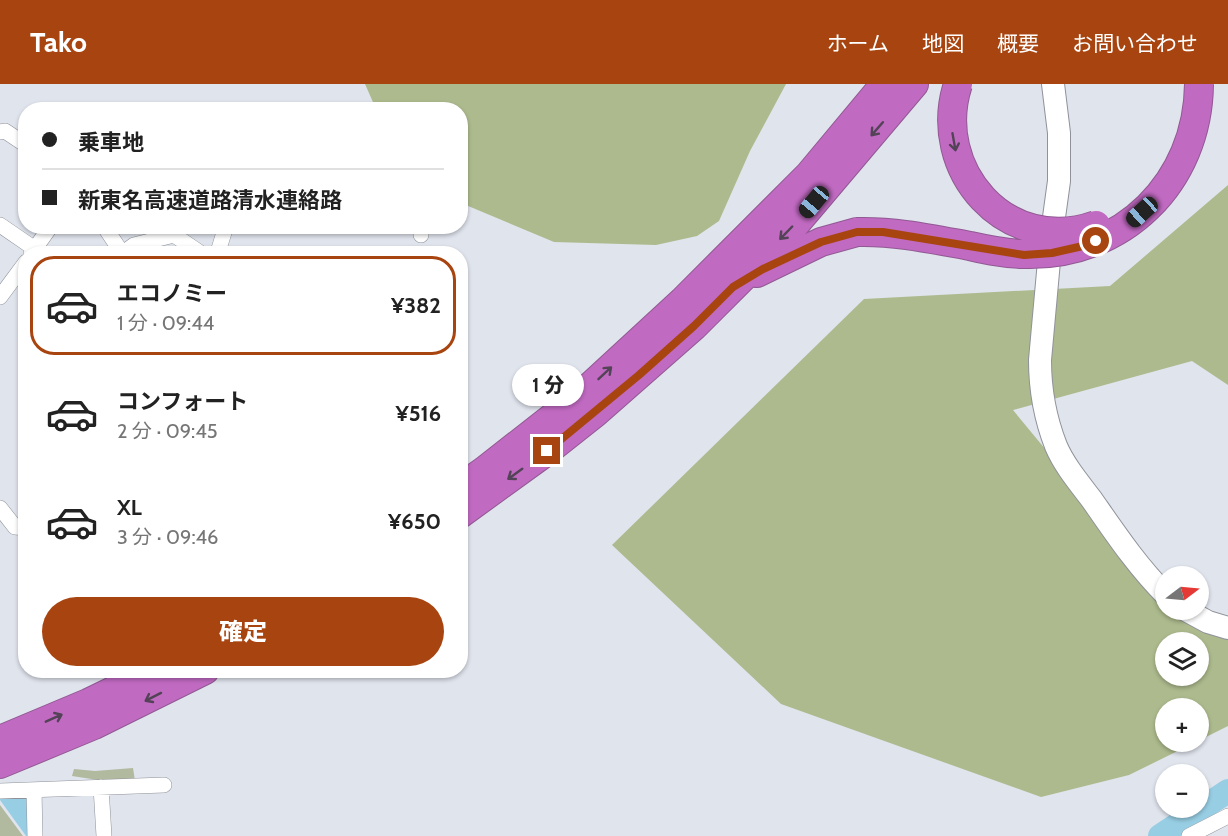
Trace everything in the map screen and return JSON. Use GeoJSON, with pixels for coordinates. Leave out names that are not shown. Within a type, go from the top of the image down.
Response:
{"type":"FeatureCollection","features":[{"type":"Feature","properties":{"kind":"highway"},"geometry":{"type":"LineString","coordinates":[[468,508],[595,413],[694,326],[792,228],[811,177],[861,84]]}},
{"type":"Feature","properties":{"kind":"highway"},"geometry":{"type":"LineString","coordinates":[[811,177],[885,84]]}},
{"type":"Feature","properties":{"kind":"highway"},"geometry":{"type":"LineString","coordinates":[[468,482],[581,395],[683,301],[811,177],[914,84]]}},
{"type":"Feature","properties":{"kind":"highway"},"geometry":{"type":"LineString","coordinates":[[958,84],[952,118],[953,138],[958,160],[968,180],[982,199],[997,212],[1018,223],[1038,229],[1064,232],[1085,229],[1121,214],[1154,183],[1170,158],[1178,139],[1185,116],[1188,84]]}},
{"type":"Feature","properties":{"kind":"highway"},"geometry":{"type":"LineString","coordinates":[[733,287],[763,269],[821,242],[857,232],[902,234],[1024,255],[1052,253],[1083,246],[1109,235],[1133,221],[1152,204],[1166,188],[1180,165],[1197,117],[1199,84]]}},
{"type":"Feature","properties":{"kind":"highway"},"geometry":{"type":"LineString","coordinates":[[0,740],[88,703],[140,678]]}},
{"type":"Feature","properties":{"kind":"highway"},"geometry":{"type":"LineString","coordinates":[[0,764],[94,725],[189,678]]}},
{"type":"Feature","properties":{"kind":"street"},"geometry":{"type":"LineString","coordinates":[[1053,84],[1056,92],[1059,133],[1059,181],[1051,239],[1040,360],[1044,405],[1057,448],[1067,465],[1132,558],[1155,583]]}},
{"type":"Feature","properties":{"kind":"street"},"geometry":{"type":"LineString","coordinates":[[0,132],[5,131],[18,140]]}},
{"type":"Feature","properties":{"kind":"street"},"geometry":{"type":"LineString","coordinates":[[0,225],[27,246]]}},
{"type":"Feature","properties":{"kind":"street"},"geometry":{"type":"LineString","coordinates":[[132,246],[174,235],[190,246]]}},
{"type":"Feature","properties":{"kind":"street"},"geometry":{"type":"LineString","coordinates":[[0,297],[18,273]]}},
{"type":"Feature","properties":{"kind":"street"},"geometry":{"type":"LineString","coordinates":[[0,508],[18,527]]}},
{"type":"Feature","properties":{"kind":"street"},"geometry":{"type":"LineString","coordinates":[[1204,620],[1228,628]]}},
{"type":"Feature","properties":{"kind":"street"},"geometry":{"type":"LineString","coordinates":[[0,791],[164,785]]}},
{"type":"Feature","properties":{"kind":"street"},"geometry":{"type":"LineString","coordinates":[[101,787],[104,836]]}},
{"type":"Feature","properties":{"kind":"street"},"geometry":{"type":"LineString","coordinates":[[34,790],[35,836]]}},
{"type":"Feature","properties":{"kind":"street"},"geometry":{"type":"LineString","coordinates":[[1189,836],[1228,816]]}},
{"type":"Feature","properties":{"kind":"green space"},"geometry":{"type":"Polygon","coordinates":[[[365,84],[786,84],[750,151],[719,221],[697,236],[656,245],[554,242],[468,206],[468,102],[373,102],[365,84]]]}},
{"type":"Feature","properties":{"kind":"green space"},"geometry":{"type":"Polygon","coordinates":[[[1228,185],[1228,385],[1192,361],[1013,410],[1155,582],[1155,620],[1207,620],[1228,633],[1228,726],[1209,736],[1209,698],[1155,698],[1155,752],[1176,752],[1129,775],[1041,797],[781,704],[612,545],[864,299],[1110,286],[1228,185]]]}},
{"type":"Feature","properties":{"kind":"green space"},"geometry":{"type":"Polygon","coordinates":[[[133,768],[135,781],[111,782],[72,776],[74,769],[95,771],[133,768]]]}},
{"type":"Feature","properties":{"kind":"green space"},"geometry":{"type":"Polygon","coordinates":[[[0,805],[23,836],[0,836],[0,805]]]}},
{"type":"Feature","properties":{"kind":"water"},"geometry":{"type":"Polygon","coordinates":[[[23,796],[29,801],[30,836],[26,836],[0,800],[0,797],[23,796]]]}},
{"type":"Feature","properties":{"kind":"waterway"},"geometry":{"type":"LineString","coordinates":[[1160,836],[1228,791]]}},
{"type":"Feature","properties":{"kind":"route"},"geometry":{"type":"LineString","coordinates":[[547,451],[639,375],[694,326],[733,287],[763,269],[821,242],[857,232],[883,232],[1024,255],[1052,253],[1096,241]]}}]}
